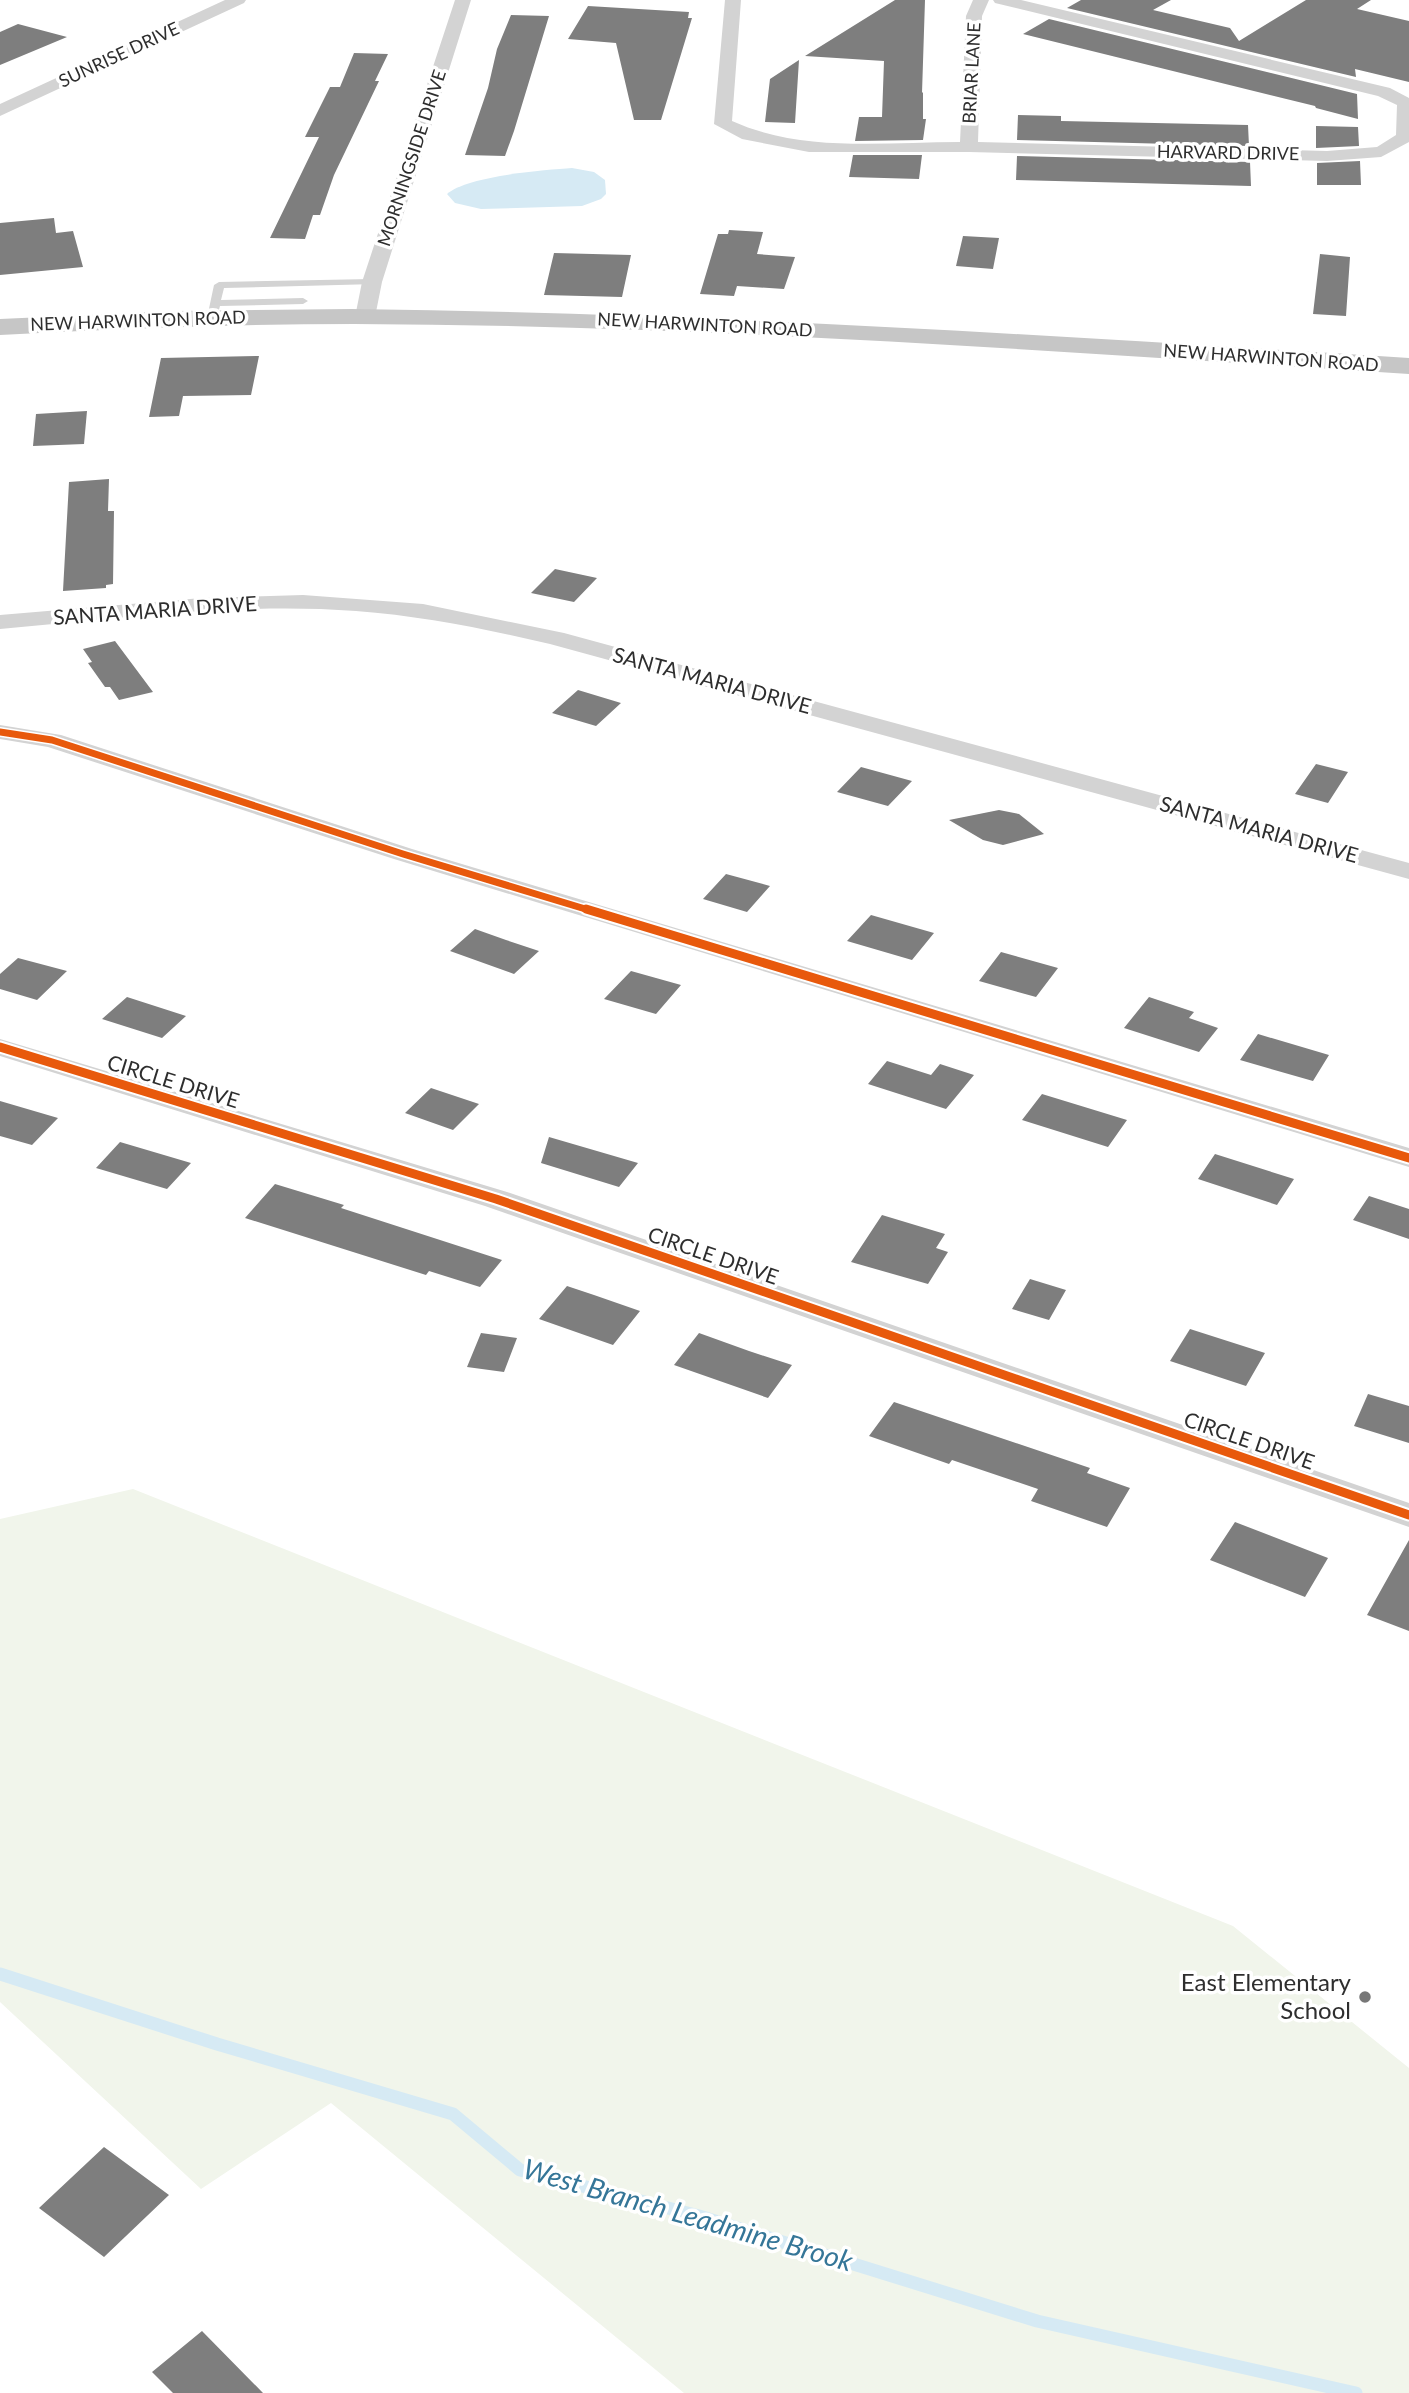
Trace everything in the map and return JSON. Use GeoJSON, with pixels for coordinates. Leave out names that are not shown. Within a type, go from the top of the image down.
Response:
{"type":"FeatureCollection","features":[{"type":"Feature","properties":{"kind":"main road","name":"NEW HARWINTON ROAD"},"geometry":{"type":"LineString","coordinates":[[0,327],[213,310],[301,309],[365,317],[654,321],[1409,366]]}},
{"type":"Feature","properties":{"kind":"street","name":"SUNRISE DRIVE"},"geometry":{"type":"LineString","coordinates":[[0,111],[238,0]]}},
{"type":"Feature","properties":{"kind":"street"},"geometry":{"type":"LineString","coordinates":[[453,0],[463,0]]}},
{"type":"Feature","properties":{"kind":"street","name":"MORNINGSIDE DRIVE"},"geometry":{"type":"LineString","coordinates":[[365,317],[372,282],[463,0]]}},
{"type":"Feature","properties":{"kind":"street","name":"HARVARD DRIVE"},"geometry":{"type":"LineString","coordinates":[[733,0],[723,124],[743,136],[774,144],[1327,156],[1381,152],[1405,137],[1406,103],[1384,92],[1001,0]]}},
{"type":"Feature","properties":{"kind":"street","name":"BRIAR LANE"},"geometry":{"type":"LineString","coordinates":[[969,147],[974,16],[981,0]]}},
{"type":"Feature","properties":{"kind":"street","name":"SANTA MARIA DRIVE"},"geometry":{"type":"LineString","coordinates":[[0,622],[232,604],[320,603],[402,608],[465,617],[555,638],[1409,871]]}},
{"type":"Feature","properties":{"kind":"street"},"geometry":{"type":"LineString","coordinates":[[0,732],[52,740],[404,854],[1409,1158]]}},
{"type":"Feature","properties":{"kind":"street","name":"CIRCLE DRIVE"},"geometry":{"type":"LineString","coordinates":[[0,1047],[495,1199],[1409,1515]]}},
{"type":"Feature","properties":{"kind":"lane"},"geometry":{"type":"LineString","coordinates":[[213,310],[219,285],[372,282]]}},
{"type":"Feature","properties":{"kind":"lane"},"geometry":{"type":"LineString","coordinates":[[301,309],[308,283]]}},
{"type":"Feature","properties":{"kind":"shaded area"},"geometry":{"type":"Polygon","coordinates":[[[133,1489],[1233,1926],[1409,2068],[1409,2393],[684,2393],[331,2103],[201,2189],[0,2002],[0,1519],[133,1489]]]}},
{"type":"Feature","properties":{"kind":"water"},"geometry":{"type":"Polygon","coordinates":[[[572,168],[594,172],[605,180],[606,194],[601,199],[582,206],[481,209],[455,203],[447,194],[488,178],[572,168]]]}},
{"type":"Feature","properties":{"kind":"building"},"geometry":{"type":"Polygon","coordinates":[[[895,0],[925,0],[922,93],[923,119],[926,119],[923,140],[855,141],[859,117],[882,117],[884,61],[805,56],[895,0]]]}},
{"type":"Feature","properties":{"kind":"building"},"geometry":{"type":"Polygon","coordinates":[[[1081,0],[1171,0],[1153,10],[1230,28],[1239,41],[1306,0],[1371,0],[1357,9],[1409,21],[1409,82],[1355,69],[1356,77],[1067,8],[1081,0]]]}},
{"type":"Feature","properties":{"kind":"building"},"geometry":{"type":"Polygon","coordinates":[[[588,6],[689,12],[688,18],[692,18],[661,120],[634,120],[616,43],[568,39],[588,6]]]}},
{"type":"Feature","properties":{"kind":"building"},"geometry":{"type":"Polygon","coordinates":[[[511,15],[549,16],[514,131],[505,156],[465,155],[488,88],[497,49],[511,15]]]}},
{"type":"Feature","properties":{"kind":"building"},"geometry":{"type":"Polygon","coordinates":[[[1049,19],[1357,94],[1358,119],[1023,34],[1049,19]]]}},
{"type":"Feature","properties":{"kind":"building"},"geometry":{"type":"Polygon","coordinates":[[[18,24],[67,37],[0,65],[0,32],[18,24]]]}},
{"type":"Feature","properties":{"kind":"building"},"geometry":{"type":"Polygon","coordinates":[[[354,53],[388,54],[375,81],[379,81],[334,175],[320,215],[313,215],[305,239],[270,238],[319,137],[305,137],[330,87],[340,87],[354,53]]]}},
{"type":"Feature","properties":{"kind":"building"},"geometry":{"type":"Polygon","coordinates":[[[799,60],[795,123],[765,122],[770,79],[799,60]]]}},
{"type":"Feature","properties":{"kind":"building"},"geometry":{"type":"Polygon","coordinates":[[[1018,115],[1061,116],[1061,121],[1248,125],[1249,146],[1017,140],[1018,115]]]}},
{"type":"Feature","properties":{"kind":"building"},"geometry":{"type":"Polygon","coordinates":[[[1316,126],[1358,127],[1359,146],[1316,148],[1316,126]]]}},
{"type":"Feature","properties":{"kind":"building"},"geometry":{"type":"Polygon","coordinates":[[[853,155],[922,155],[919,179],[849,177],[853,155]]]}},
{"type":"Feature","properties":{"kind":"building"},"geometry":{"type":"Polygon","coordinates":[[[1017,156],[1250,162],[1251,186],[1016,180],[1017,156]]]}},
{"type":"Feature","properties":{"kind":"building"},"geometry":{"type":"Polygon","coordinates":[[[1360,161],[1361,185],[1317,185],[1317,163],[1360,161]]]}},
{"type":"Feature","properties":{"kind":"building"},"geometry":{"type":"Polygon","coordinates":[[[54,218],[56,233],[73,231],[83,267],[0,275],[0,223],[54,218]]]}},
{"type":"Feature","properties":{"kind":"building"},"geometry":{"type":"Polygon","coordinates":[[[729,230],[763,232],[757,254],[795,257],[784,289],[737,286],[734,296],[700,294],[718,234],[728,234],[729,230]]]}},
{"type":"Feature","properties":{"kind":"building"},"geometry":{"type":"Polygon","coordinates":[[[963,236],[999,238],[993,269],[956,266],[963,236]]]}},
{"type":"Feature","properties":{"kind":"building"},"geometry":{"type":"Polygon","coordinates":[[[554,253],[631,255],[622,297],[544,295],[554,253]]]}},
{"type":"Feature","properties":{"kind":"building"},"geometry":{"type":"Polygon","coordinates":[[[1320,254],[1350,257],[1346,316],[1313,314],[1320,254]]]}},
{"type":"Feature","properties":{"kind":"building"},"geometry":{"type":"Polygon","coordinates":[[[259,356],[251,395],[183,396],[179,416],[149,417],[161,358],[259,356]]]}},
{"type":"Feature","properties":{"kind":"building"},"geometry":{"type":"Polygon","coordinates":[[[87,411],[84,444],[33,446],[36,414],[87,411]]]}},
{"type":"Feature","properties":{"kind":"building"},"geometry":{"type":"Polygon","coordinates":[[[109,479],[108,511],[114,511],[113,584],[106,585],[106,588],[63,591],[69,482],[109,479]]]}},
{"type":"Feature","properties":{"kind":"building"},"geometry":{"type":"Polygon","coordinates":[[[555,569],[597,578],[574,602],[531,593],[555,569]]]}},
{"type":"Feature","properties":{"kind":"building"},"geometry":{"type":"Polygon","coordinates":[[[115,641],[153,692],[119,700],[110,687],[105,687],[88,663],[92,662],[83,649],[115,641]]]}},
{"type":"Feature","properties":{"kind":"building"},"geometry":{"type":"Polygon","coordinates":[[[578,690],[621,703],[596,726],[552,713],[578,690]]]}},
{"type":"Feature","properties":{"kind":"building"},"geometry":{"type":"Polygon","coordinates":[[[1316,764],[1348,772],[1328,803],[1295,794],[1316,764]]]}},
{"type":"Feature","properties":{"kind":"building"},"geometry":{"type":"Polygon","coordinates":[[[861,767],[912,781],[888,806],[837,792],[861,767]]]}},
{"type":"Feature","properties":{"kind":"building"},"geometry":{"type":"Polygon","coordinates":[[[999,810],[1019,814],[1044,834],[1003,845],[983,840],[949,820],[999,810]]]}},
{"type":"Feature","properties":{"kind":"building"},"geometry":{"type":"Polygon","coordinates":[[[726,874],[770,886],[747,912],[703,899],[726,874]]]}},
{"type":"Feature","properties":{"kind":"building"},"geometry":{"type":"Polygon","coordinates":[[[871,915],[934,933],[912,960],[847,941],[871,915]]]}},
{"type":"Feature","properties":{"kind":"building"},"geometry":{"type":"Polygon","coordinates":[[[475,929],[539,951],[514,974],[450,951],[475,929]]]}},
{"type":"Feature","properties":{"kind":"building"},"geometry":{"type":"Polygon","coordinates":[[[1001,952],[1058,968],[1036,997],[979,981],[1001,952]]]}},
{"type":"Feature","properties":{"kind":"building"},"geometry":{"type":"Polygon","coordinates":[[[18,958],[67,971],[37,1000],[0,989],[0,974],[18,958]]]}},
{"type":"Feature","properties":{"kind":"building"},"geometry":{"type":"Polygon","coordinates":[[[631,971],[681,985],[656,1014],[604,999],[631,971]]]}},
{"type":"Feature","properties":{"kind":"building"},"geometry":{"type":"Polygon","coordinates":[[[127,997],[186,1016],[162,1038],[102,1019],[127,997]]]}},
{"type":"Feature","properties":{"kind":"building"},"geometry":{"type":"Polygon","coordinates":[[[1149,997],[1194,1012],[1189,1018],[1218,1028],[1199,1052],[1124,1028],[1149,997]]]}},
{"type":"Feature","properties":{"kind":"building"},"geometry":{"type":"Polygon","coordinates":[[[1258,1034],[1329,1055],[1313,1081],[1240,1060],[1258,1034]]]}},
{"type":"Feature","properties":{"kind":"building"},"geometry":{"type":"Polygon","coordinates":[[[887,1061],[931,1075],[940,1064],[974,1075],[946,1109],[868,1084],[887,1061]]]}},
{"type":"Feature","properties":{"kind":"building"},"geometry":{"type":"Polygon","coordinates":[[[431,1088],[479,1104],[453,1130],[405,1113],[431,1088]]]}},
{"type":"Feature","properties":{"kind":"building"},"geometry":{"type":"Polygon","coordinates":[[[1042,1094],[1127,1120],[1108,1147],[1022,1120],[1042,1094]]]}},
{"type":"Feature","properties":{"kind":"building"},"geometry":{"type":"Polygon","coordinates":[[[0,1101],[58,1118],[32,1145],[0,1136],[0,1101]]]}},
{"type":"Feature","properties":{"kind":"building"},"geometry":{"type":"Polygon","coordinates":[[[549,1137],[638,1163],[619,1187],[541,1163],[549,1137]]]}},
{"type":"Feature","properties":{"kind":"building"},"geometry":{"type":"Polygon","coordinates":[[[120,1142],[191,1163],[167,1189],[96,1168],[120,1142]]]}},
{"type":"Feature","properties":{"kind":"building"},"geometry":{"type":"Polygon","coordinates":[[[1215,1154],[1294,1179],[1277,1205],[1198,1179],[1215,1154]]]}},
{"type":"Feature","properties":{"kind":"building"},"geometry":{"type":"Polygon","coordinates":[[[275,1184],[502,1260],[480,1287],[429,1271],[426,1275],[245,1218],[275,1184]]]}},
{"type":"Feature","properties":{"kind":"building"},"geometry":{"type":"Polygon","coordinates":[[[1369,1196],[1409,1209],[1409,1239],[1353,1220],[1369,1196]]]}},
{"type":"Feature","properties":{"kind":"building"},"geometry":{"type":"Polygon","coordinates":[[[882,1215],[945,1234],[936,1248],[948,1252],[928,1284],[851,1262],[882,1215]]]}},
{"type":"Feature","properties":{"kind":"building"},"geometry":{"type":"Polygon","coordinates":[[[1030,1279],[1066,1290],[1049,1320],[1012,1309],[1030,1279]]]}},
{"type":"Feature","properties":{"kind":"building"},"geometry":{"type":"Polygon","coordinates":[[[567,1286],[640,1311],[613,1345],[539,1319],[567,1286]]]}},
{"type":"Feature","properties":{"kind":"building"},"geometry":{"type":"Polygon","coordinates":[[[1190,1329],[1265,1353],[1246,1386],[1170,1361],[1190,1329]]]}},
{"type":"Feature","properties":{"kind":"building"},"geometry":{"type":"Polygon","coordinates":[[[481,1333],[517,1338],[504,1372],[467,1367],[481,1333]]]}},
{"type":"Feature","properties":{"kind":"building"},"geometry":{"type":"Polygon","coordinates":[[[699,1333],[792,1365],[768,1398],[674,1365],[699,1333]]]}},
{"type":"Feature","properties":{"kind":"building"},"geometry":{"type":"Polygon","coordinates":[[[1368,1394],[1409,1406],[1409,1443],[1354,1426],[1368,1394]]]}},
{"type":"Feature","properties":{"kind":"building"},"geometry":{"type":"Polygon","coordinates":[[[894,1402],[1090,1468],[1087,1473],[1130,1488],[1107,1527],[1031,1501],[1038,1489],[952,1460],[949,1464],[869,1436],[894,1402]]]}},
{"type":"Feature","properties":{"kind":"building"},"geometry":{"type":"Polygon","coordinates":[[[1235,1522],[1328,1558],[1305,1597],[1210,1560],[1235,1522]]]}},
{"type":"Feature","properties":{"kind":"building"},"geometry":{"type":"Polygon","coordinates":[[[1409,1540],[1409,1631],[1367,1615],[1409,1540]]]}},
{"type":"Feature","properties":{"kind":"building"},"geometry":{"type":"Polygon","coordinates":[[[104,2147],[169,2195],[104,2257],[39,2208],[104,2147]]]}},
{"type":"Feature","properties":{"kind":"building"},"geometry":{"type":"Polygon","coordinates":[[[202,2331],[263,2393],[173,2393],[152,2372],[202,2331]]]}},
{"type":"Feature","properties":{"kind":"waterway","name":"West Branch Leadmine Brook"},"geometry":{"type":"LineString","coordinates":[[0,1974],[217,2044],[453,2114],[520,2170],[699,2216],[1037,2321],[1356,2393]]}},
{"type":"Feature","properties":{"kind":"cycle path"},"geometry":{"type":"LineString","coordinates":[[0,732],[52,740],[403,854],[1409,1158]]}},
{"type":"Feature","properties":{"kind":"cycle path"},"geometry":{"type":"LineString","coordinates":[[0,1047],[496,1199],[1409,1515]]}},
{"type":"Feature","properties":{"kind":"place","name":"East Elementary School"},"geometry":{"type":"Point","coordinates":[1365,1997]}}]}
